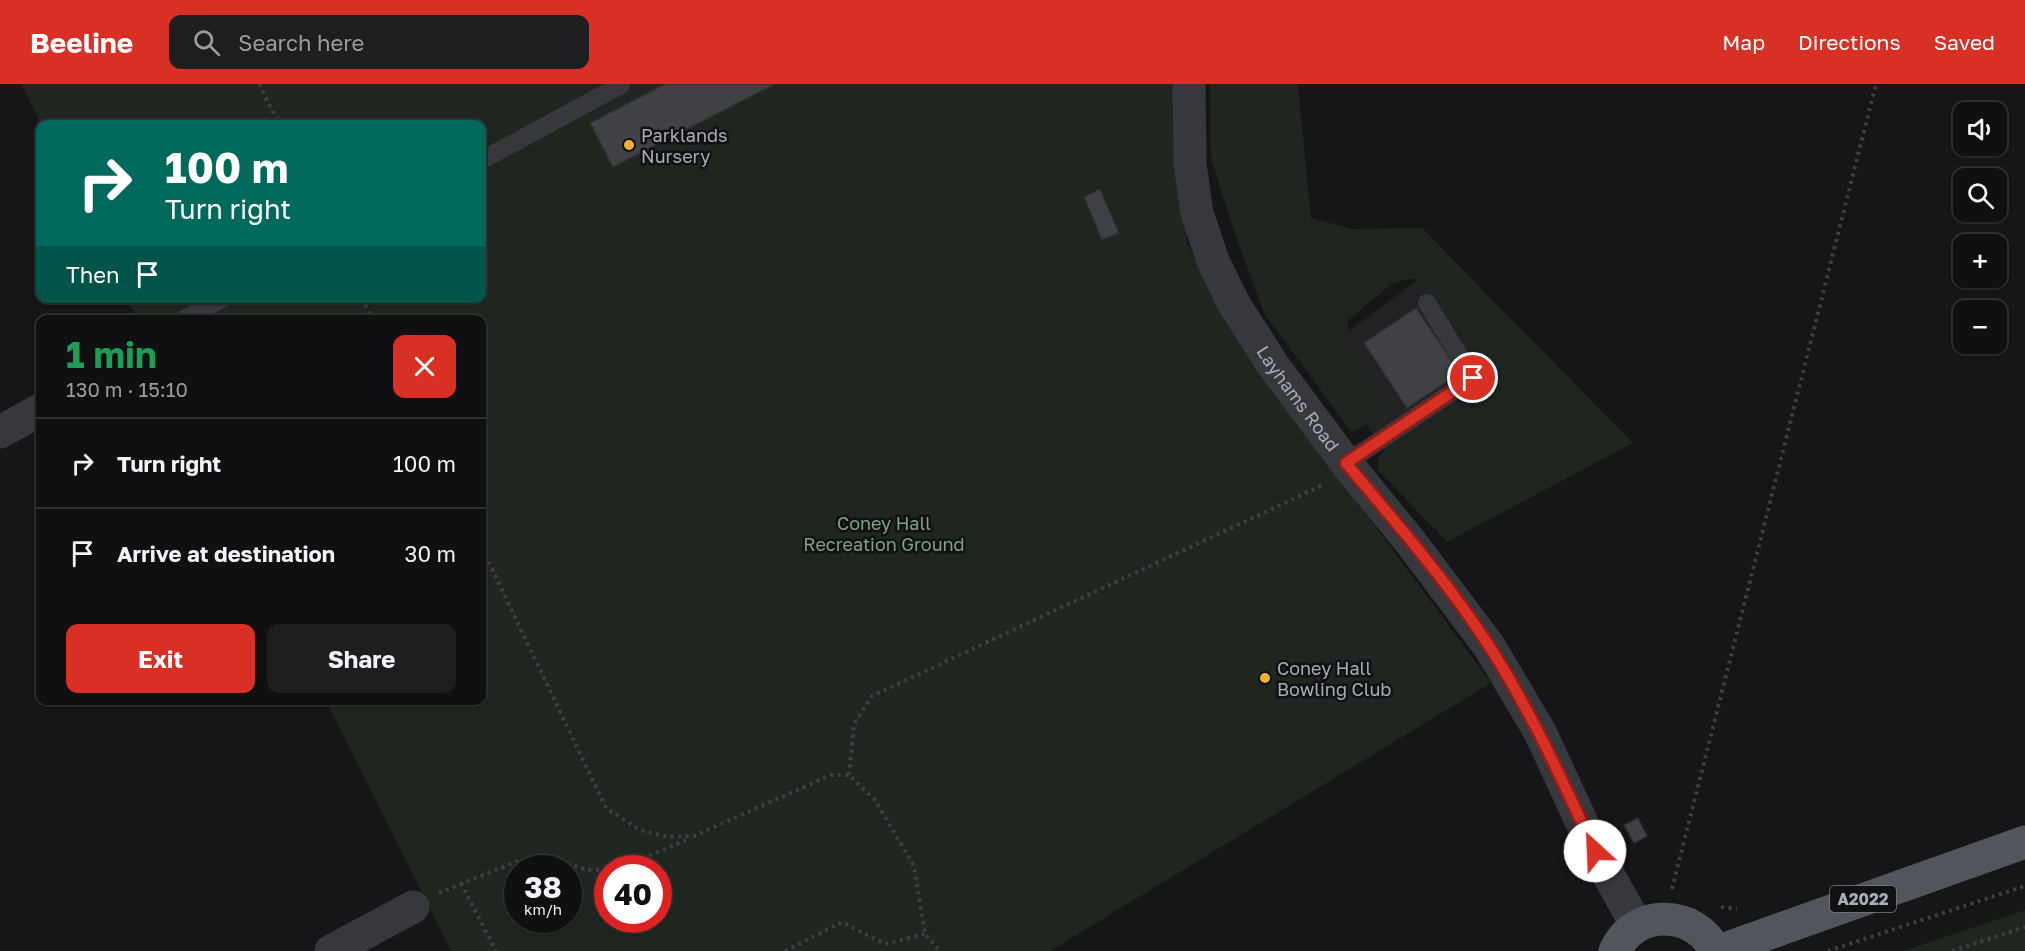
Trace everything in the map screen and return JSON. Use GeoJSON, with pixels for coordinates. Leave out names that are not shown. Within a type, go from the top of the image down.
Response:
{"type":"FeatureCollection","features":[{"type":"Feature","properties":{"kind":"main road","name":"A2022"},"geometry":{"type":"LineString","coordinates":[[1717,951],[2025,842]]}},
{"type":"Feature","properties":{"kind":"main road"},"geometry":{"type":"LineString","coordinates":[[1615,951],[1618,943],[1637,926],[1649,921],[1668,918],[1684,922],[1700,930],[1717,951]]}},
{"type":"Feature","properties":{"kind":"street","name":"Layhams Road"},"geometry":{"type":"LineString","coordinates":[[1189,84],[1189,140],[1197,213],[1213,261],[1234,304],[1335,474],[1409,540],[1490,646],[1540,732],[1595,851],[1637,926]]}},
{"type":"Feature","properties":{"kind":"street"},"geometry":{"type":"LineString","coordinates":[[0,432],[36,412]]}},
{"type":"Feature","properties":{"kind":"street"},"geometry":{"type":"LineString","coordinates":[[331,951],[412,907]]}},
{"type":"Feature","properties":{"kind":"lane"},"geometry":{"type":"LineString","coordinates":[[486,158],[621,85]]}},
{"type":"Feature","properties":{"kind":"lane"},"geometry":{"type":"LineString","coordinates":[[192,315],[214,303]]}},
{"type":"Feature","properties":{"kind":"lane"},"geometry":{"type":"LineString","coordinates":[[1335,474],[1473,378],[1427,303]]}},
{"type":"Feature","properties":{"kind":"path"},"geometry":{"type":"LineString","coordinates":[[259,84],[277,120]]}},
{"type":"Feature","properties":{"kind":"path"},"geometry":{"type":"LineString","coordinates":[[1671,892],[1876,84]]}},
{"type":"Feature","properties":{"kind":"path"},"geometry":{"type":"LineString","coordinates":[[849,775],[854,724],[872,696],[1335,474]]}},
{"type":"Feature","properties":{"kind":"path"},"geometry":{"type":"LineString","coordinates":[[486,556],[606,808],[640,830],[668,837],[694,836]]}},
{"type":"Feature","properties":{"kind":"path"},"geometry":{"type":"LineString","coordinates":[[651,855],[831,775],[849,775],[875,800],[915,866],[925,934],[940,951]]}},
{"type":"Feature","properties":{"kind":"path"},"geometry":{"type":"LineString","coordinates":[[412,907],[460,883],[520,860],[556,860],[594,870]]}},
{"type":"Feature","properties":{"kind":"path"},"geometry":{"type":"LineString","coordinates":[[460,883],[496,951]]}},
{"type":"Feature","properties":{"kind":"path"},"geometry":{"type":"LineString","coordinates":[[1828,951],[2025,886]]}},
{"type":"Feature","properties":{"kind":"path"},"geometry":{"type":"LineString","coordinates":[[1713,905],[1733,910],[1760,907],[1769,932]]}},
{"type":"Feature","properties":{"kind":"path"},"geometry":{"type":"LineString","coordinates":[[785,951],[842,922],[885,944],[925,934]]}},
{"type":"Feature","properties":{"kind":"path"},"geometry":{"type":"LineString","coordinates":[[1952,951],[2025,927]]}},
{"type":"Feature","properties":{"kind":"shaded area"},"geometry":{"type":"Polygon","coordinates":[[[1439,264],[1541,400],[1417,493],[1315,356],[1439,264]]]}},
{"type":"Feature","properties":{"kind":"green space","name":"Coney Hall Recreation Ground"},"geometry":{"type":"Polygon","coordinates":[[[21,84],[1178,84],[1187,243],[1234,335],[1491,683],[1050,951],[451,951],[328,705],[486,705],[486,315],[136,315],[129,303],[486,303],[486,120],[39,120],[21,84]]]}},
{"type":"Feature","properties":{"kind":"green space"},"geometry":{"type":"Polygon","coordinates":[[[1210,84],[1298,84],[1311,218],[1353,229],[1422,228],[1633,443],[1447,542],[1377,469],[1379,455],[1479,392],[1487,376],[1478,356],[1426,287],[1412,278],[1393,283],[1348,320],[1348,344],[1390,410],[1352,433],[1264,313],[1211,159],[1210,84]]]}},
{"type":"Feature","properties":{"kind":"green space"},"geometry":{"type":"Polygon","coordinates":[[[2025,910],[2025,951],[1902,951],[2025,910]]]}},
{"type":"Feature","properties":{"kind":"building","name":"Parklands Nursery"},"geometry":{"type":"Polygon","coordinates":[[[665,84],[775,84],[613,167],[590,123],[665,84]]]}},
{"type":"Feature","properties":{"kind":"building"},"geometry":{"type":"Polygon","coordinates":[[[1100,189],[1119,233],[1102,240],[1084,197],[1100,189]]]}},
{"type":"Feature","properties":{"kind":"building"},"geometry":{"type":"Polygon","coordinates":[[[1416,308],[1460,373],[1407,408],[1364,343],[1416,308]]]}},
{"type":"Feature","properties":{"kind":"building"},"geometry":{"type":"Polygon","coordinates":[[[1638,818],[1647,836],[1634,843],[1624,825],[1638,818]]]}},
{"type":"Feature","properties":{"kind":"place","name":"Parklands Nursery"},"geometry":{"type":"Point","coordinates":[629,145]}},
{"type":"Feature","properties":{"kind":"place","name":"Coney Hall Bowling Club"},"geometry":{"type":"Point","coordinates":[1265,678]}},
{"type":"Feature","properties":{"kind":"route"},"geometry":{"type":"LineString","coordinates":[[1473,378],[1346,463],[1409,540],[1490,646],[1540,732],[1595,851]]}}]}
